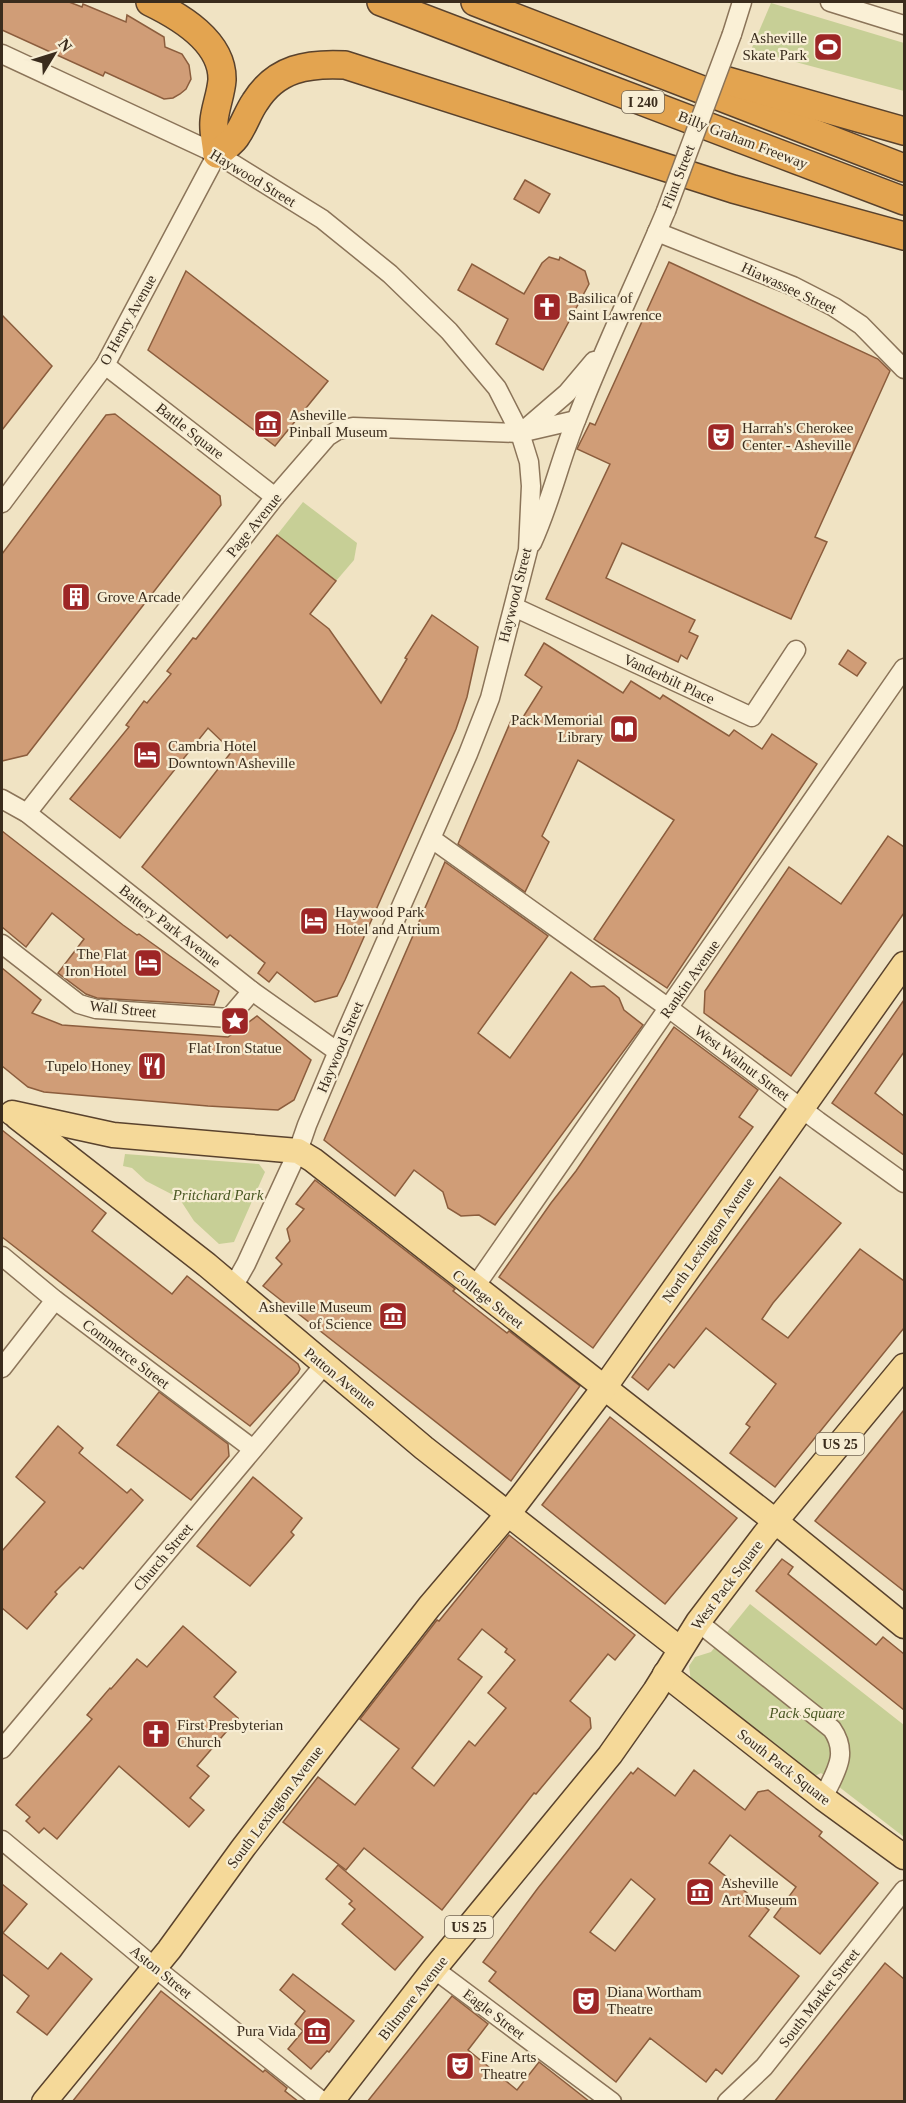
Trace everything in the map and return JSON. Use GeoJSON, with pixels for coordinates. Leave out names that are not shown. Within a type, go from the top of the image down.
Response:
{"type":"FeatureCollection","features":[{"type":"Feature","properties":{"kind":"highway"},"geometry":{"type":"LineString","coordinates":[[150,2],[174,14],[194,29],[209,45],[218,60],[222,79],[214,122],[216,154]]}},
{"type":"Feature","properties":{"kind":"highway","name":"Billy Graham Freeway"},"geometry":{"type":"LineString","coordinates":[[381,2],[904,201]]}},
{"type":"Feature","properties":{"kind":"highway","name":"I 240"},"geometry":{"type":"LineString","coordinates":[[475,2],[904,168]]}},
{"type":"Feature","properties":{"kind":"highway"},"geometry":{"type":"LineString","coordinates":[[605,51],[667,62],[754,90],[904,131]]}},
{"type":"Feature","properties":{"kind":"highway"},"geometry":{"type":"LineString","coordinates":[[216,154],[236,137],[255,101],[278,78],[295,68],[312,64],[345,65],[733,189],[904,236]]}},
{"type":"Feature","properties":{"kind":"main road","name":"North Lexington Avenue"},"geometry":{"type":"LineString","coordinates":[[508,1514],[604,1388],[904,964]]}},
{"type":"Feature","properties":{"kind":"main road","name":"College Street"},"geometry":{"type":"LineString","coordinates":[[7,1109],[114,1135],[298,1151],[313,1160],[775,1521],[904,1626]]}},
{"type":"Feature","properties":{"kind":"main road","name":"Patton Avenue"},"geometry":{"type":"LineString","coordinates":[[7,1109],[233,1287],[424,1448],[680,1649]]}},
{"type":"Feature","properties":{"kind":"main road","name":"US 25"},"geometry":{"type":"LineString","coordinates":[[775,1521],[904,1366]]}},
{"type":"Feature","properties":{"kind":"main road","name":"South Lexington Avenue"},"geometry":{"type":"LineString","coordinates":[[44,2102],[154,1967],[429,1606],[508,1514]]}},
{"type":"Feature","properties":{"kind":"main road","name":"West Pack Square"},"geometry":{"type":"LineString","coordinates":[[680,1649],[775,1521]]}},
{"type":"Feature","properties":{"kind":"main road","name":"US 25"},"geometry":{"type":"LineString","coordinates":[[665,1674],[680,1649]]}},
{"type":"Feature","properties":{"kind":"main road","name":"South Pack Square"},"geometry":{"type":"LineString","coordinates":[[665,1674],[823,1798],[904,1857]]}},
{"type":"Feature","properties":{"kind":"main road","name":"Biltmore Avenue"},"geometry":{"type":"LineString","coordinates":[[331,2102],[434,1969],[610,1755],[665,1674]]}},
{"type":"Feature","properties":{"kind":"street","name":"Flint Street"},"geometry":{"type":"LineString","coordinates":[[528,550],[545,515],[564,449],[604,348],[666,211],[742,2]]}},
{"type":"Feature","properties":{"kind":"street"},"geometry":{"type":"LineString","coordinates":[[830,2],[904,25]]}},
{"type":"Feature","properties":{"kind":"street","name":"Haywood Street"},"geometry":{"type":"LineString","coordinates":[[2,54],[216,154],[322,219],[390,274],[449,331],[497,388],[520,433],[529,462],[531,486],[528,550],[497,663],[490,698],[432,839],[307,1125],[298,1151],[246,1264],[233,1287]]}},
{"type":"Feature","properties":{"kind":"street","name":"O Henry Avenue"},"geometry":{"type":"LineString","coordinates":[[2,503],[105,365],[216,154]]}},
{"type":"Feature","properties":{"kind":"street","name":"Hiawassee Street"},"geometry":{"type":"LineString","coordinates":[[657,232],[793,286],[834,307],[861,325],[904,369]]}},
{"type":"Feature","properties":{"kind":"street","name":"Flint Street"},"geometry":{"type":"LineString","coordinates":[[520,433],[567,393],[604,348]]}},
{"type":"Feature","properties":{"kind":"street","name":"Battle Square"},"geometry":{"type":"LineString","coordinates":[[105,365],[275,497]]}},
{"type":"Feature","properties":{"kind":"street","name":"Page Avenue"},"geometry":{"type":"LineString","coordinates":[[27,813],[275,497],[327,437],[338,430],[353,427],[520,433],[576,420]]}},
{"type":"Feature","properties":{"kind":"street","name":"Vanderbilt Place"},"geometry":{"type":"LineString","coordinates":[[514,607],[752,717],[796,650]]}},
{"type":"Feature","properties":{"kind":"street","name":"Rankin Avenue"},"geometry":{"type":"LineString","coordinates":[[474,1288],[670,1009],[904,668]]}},
{"type":"Feature","properties":{"kind":"street","name":"Battery Park Avenue"},"geometry":{"type":"LineString","coordinates":[[2,799],[27,813],[252,991],[338,1052]]}},
{"type":"Feature","properties":{"kind":"street","name":"West Walnut Street"},"geometry":{"type":"LineString","coordinates":[[432,839],[670,1009],[904,1183]]}},
{"type":"Feature","properties":{"kind":"street","name":"Wall Street"},"geometry":{"type":"LineString","coordinates":[[2,944],[79,1004],[96,1009],[229,1018],[252,991]]}},
{"type":"Feature","properties":{"kind":"street","name":"Commerce Street"},"geometry":{"type":"LineString","coordinates":[[2,1256],[55,1300],[253,1449]]}},
{"type":"Feature","properties":{"kind":"street"},"geometry":{"type":"LineString","coordinates":[[2,1368],[55,1300]]}},
{"type":"Feature","properties":{"kind":"street","name":"Church Street"},"geometry":{"type":"LineString","coordinates":[[2,1749],[324,1365]]}},
{"type":"Feature","properties":{"kind":"street"},"geometry":{"type":"LineString","coordinates":[[698,1622],[815,1714],[835,1734],[840,1744],[841,1756],[823,1798]]}},
{"type":"Feature","properties":{"kind":"street","name":"Aston Street"},"geometry":{"type":"LineString","coordinates":[[2,1840],[154,1967],[323,2102]]}},
{"type":"Feature","properties":{"kind":"street","name":"South Market Street"},"geometry":{"type":"LineString","coordinates":[[727,2102],[764,2067],[904,1890]]}},
{"type":"Feature","properties":{"kind":"street","name":"Eagle Street"},"geometry":{"type":"LineString","coordinates":[[434,1969],[612,2102]]}},
{"type":"Feature","properties":{"kind":"green space","name":"Asheville Skate Park"},"geometry":{"type":"Polygon","coordinates":[[[771,3],[904,43],[904,91],[751,50],[771,3]]]}},
{"type":"Feature","properties":{"kind":"green space"},"geometry":{"type":"Polygon","coordinates":[[[303,502],[357,543],[354,560],[336,581],[277,535],[303,502]]]}},
{"type":"Feature","properties":{"kind":"green space","name":"Pritchard Park"},"geometry":{"type":"Polygon","coordinates":[[[125,1154],[259,1164],[265,1172],[234,1242],[219,1244],[194,1221],[179,1198],[146,1181],[132,1168],[123,1166],[125,1154]]]}},
{"type":"Feature","properties":{"kind":"green space","name":"Pack Square"},"geometry":{"type":"Polygon","coordinates":[[[750,1604],[904,1725],[904,1837],[821,1773],[813,1777],[691,1682],[689,1666],[695,1657],[711,1652],[750,1604]]]}},
{"type":"Feature","properties":{"kind":"building"},"geometry":{"type":"Polygon","coordinates":[[[2,2],[69,2],[82,7],[83,4],[126,22],[127,15],[164,37],[165,47],[182,54],[189,65],[191,79],[186,89],[180,94],[164,99],[105,72],[103,76],[2,30],[2,2]]]}},
{"type":"Feature","properties":{"kind":"building"},"geometry":{"type":"Polygon","coordinates":[[[525,180],[550,194],[539,213],[514,199],[525,180]]]}},
{"type":"Feature","properties":{"kind":"building","name":"Basilica of Saint Lawrence"},"geometry":{"type":"Polygon","coordinates":[[[549,257],[559,260],[560,257],[585,271],[589,284],[543,370],[496,344],[508,319],[458,290],[472,264],[524,294],[542,263],[549,257]]]}},
{"type":"Feature","properties":{"kind":"building","name":"Harrah's Cherokee Center - Asheville"},"geometry":{"type":"Polygon","coordinates":[[[669,262],[878,359],[890,371],[815,537],[827,542],[791,619],[622,543],[606,578],[695,620],[689,632],[698,636],[687,659],[681,655],[678,662],[546,599],[610,464],[577,449],[590,423],[595,425],[669,262]]]}},
{"type":"Feature","properties":{"kind":"building"},"geometry":{"type":"Polygon","coordinates":[[[186,271],[328,381],[275,446],[148,350],[186,271]]]}},
{"type":"Feature","properties":{"kind":"building"},"geometry":{"type":"Polygon","coordinates":[[[2,315],[52,366],[2,430],[2,315]]]}},
{"type":"Feature","properties":{"kind":"building","name":"Grove Arcade"},"geometry":{"type":"Polygon","coordinates":[[[115,414],[220,496],[221,505],[27,755],[2,761],[2,554],[106,415],[115,414]]]}},
{"type":"Feature","properties":{"kind":"building"},"geometry":{"type":"Polygon","coordinates":[[[277,535],[336,581],[310,614],[329,629],[381,703],[432,615],[478,647],[467,697],[456,729],[345,980],[337,996],[315,1002],[277,972],[269,982],[258,973],[265,963],[230,935],[227,938],[142,867],[232,751],[208,728],[120,838],[70,799],[129,727],[126,725],[144,701],[147,703],[171,674],[167,671],[193,638],[196,639],[277,535]]]}},
{"type":"Feature","properties":{"kind":"building"},"geometry":{"type":"Polygon","coordinates":[[[544,643],[623,693],[631,681],[660,699],[663,695],[729,736],[734,730],[762,749],[772,734],[817,764],[667,988],[594,939],[674,820],[578,760],[542,836],[549,842],[525,892],[458,844],[513,716],[520,722],[542,687],[525,675],[544,643]]]}},
{"type":"Feature","properties":{"kind":"building"},"geometry":{"type":"Polygon","coordinates":[[[848,650],[866,663],[857,676],[839,664],[848,650]]]}},
{"type":"Feature","properties":{"kind":"building"},"geometry":{"type":"Polygon","coordinates":[[[2,831],[123,925],[219,991],[214,1005],[97,998],[86,994],[58,973],[84,939],[52,913],[26,947],[2,927],[2,831]]]}},
{"type":"Feature","properties":{"kind":"building"},"geometry":{"type":"Polygon","coordinates":[[[888,836],[904,847],[904,913],[791,1076],[704,1013],[705,991],[789,867],[841,904],[888,836]]]}},
{"type":"Feature","properties":{"kind":"building"},"geometry":{"type":"Polygon","coordinates":[[[445,862],[548,936],[478,1033],[510,1058],[571,972],[591,987],[604,986],[619,998],[624,1010],[643,1025],[495,1225],[479,1215],[461,1216],[448,1208],[443,1192],[414,1170],[395,1196],[324,1140],[445,862]]]}},
{"type":"Feature","properties":{"kind":"building"},"geometry":{"type":"Polygon","coordinates":[[[2,968],[41,1000],[32,1013],[62,1025],[228,1037],[257,1016],[311,1060],[294,1100],[278,1110],[44,1092],[28,1087],[2,1066],[2,968]]]}},
{"type":"Feature","properties":{"kind":"building"},"geometry":{"type":"Polygon","coordinates":[[[904,1000],[904,1052],[875,1093],[904,1116],[904,1155],[832,1103],[904,1000]]]}},
{"type":"Feature","properties":{"kind":"building"},"geometry":{"type":"Polygon","coordinates":[[[674,1027],[758,1090],[739,1117],[753,1127],[593,1348],[499,1277],[576,1171],[674,1027]]]}},
{"type":"Feature","properties":{"kind":"building"},"geometry":{"type":"Polygon","coordinates":[[[2,1130],[106,1213],[92,1231],[172,1294],[187,1276],[298,1364],[300,1369],[298,1373],[250,1426],[2,1237],[2,1130]]]}},
{"type":"Feature","properties":{"kind":"building"},"geometry":{"type":"Polygon","coordinates":[[[780,1177],[841,1223],[762,1319],[788,1338],[860,1249],[904,1281],[904,1328],[775,1487],[730,1453],[750,1427],[746,1424],[776,1384],[706,1328],[674,1368],[669,1364],[648,1390],[632,1377],[780,1177]]]}},
{"type":"Feature","properties":{"kind":"building"},"geometry":{"type":"Polygon","coordinates":[[[315,1180],[455,1289],[453,1291],[507,1333],[509,1331],[580,1386],[511,1481],[263,1286],[282,1264],[276,1258],[290,1241],[287,1229],[304,1209],[296,1204],[315,1180]]]}},
{"type":"Feature","properties":{"kind":"building"},"geometry":{"type":"Polygon","coordinates":[[[159,1392],[228,1444],[229,1456],[191,1500],[117,1445],[159,1392]]]}},
{"type":"Feature","properties":{"kind":"building"},"geometry":{"type":"Polygon","coordinates":[[[904,1410],[904,1591],[815,1521],[904,1410]]]}},
{"type":"Feature","properties":{"kind":"building"},"geometry":{"type":"Polygon","coordinates":[[[610,1417],[737,1518],[665,1604],[542,1505],[610,1417]]]}},
{"type":"Feature","properties":{"kind":"building"},"geometry":{"type":"Polygon","coordinates":[[[58,1426],[83,1448],[79,1453],[127,1493],[131,1489],[143,1500],[83,1569],[80,1567],[55,1592],[57,1594],[27,1629],[2,1608],[2,1551],[45,1502],[16,1477],[58,1426]]]}},
{"type":"Feature","properties":{"kind":"building"},"geometry":{"type":"Polygon","coordinates":[[[253,1477],[302,1518],[291,1532],[294,1535],[250,1586],[197,1546],[253,1477]]]}},
{"type":"Feature","properties":{"kind":"building"},"geometry":{"type":"Polygon","coordinates":[[[509,1535],[635,1635],[615,1660],[608,1654],[570,1701],[590,1718],[591,1728],[536,1794],[534,1793],[442,1910],[364,1848],[346,1870],[283,1822],[318,1777],[355,1805],[399,1749],[360,1719],[437,1620],[439,1621],[509,1535]],[[482,1629],[458,1659],[482,1677],[412,1768],[434,1786],[469,1741],[475,1746],[506,1708],[488,1693],[515,1660],[505,1652],[507,1649],[482,1629]]]}},
{"type":"Feature","properties":{"kind":"building"},"geometry":{"type":"Polygon","coordinates":[[[782,1559],[793,1567],[788,1574],[876,1645],[883,1637],[904,1654],[904,1710],[756,1591],[782,1559]]]}},
{"type":"Feature","properties":{"kind":"building","name":"First Presbyterian Church"},"geometry":{"type":"Polygon","coordinates":[[[183,1626],[236,1672],[214,1697],[238,1718],[197,1766],[209,1776],[190,1798],[204,1810],[189,1827],[119,1766],[57,1839],[44,1828],[39,1833],[26,1821],[30,1817],[16,1805],[92,1719],[87,1715],[137,1659],[147,1667],[183,1626]]]}},
{"type":"Feature","properties":{"kind":"building"},"geometry":{"type":"Polygon","coordinates":[[[638,1768],[675,1796],[694,1770],[745,1810],[758,1792],[768,1790],[822,1832],[819,1836],[878,1883],[820,1954],[774,1917],[796,1887],[730,1835],[709,1863],[769,1910],[749,1936],[799,1976],[722,2074],[716,2069],[706,2082],[650,2038],[616,2082],[489,1981],[496,1972],[483,1962],[538,1888],[631,1772],[633,1774],[638,1768]],[[631,1879],[590,1932],[615,1951],[655,1899],[631,1879]]]}},
{"type":"Feature","properties":{"kind":"building"},"geometry":{"type":"Polygon","coordinates":[[[338,1865],[423,1937],[395,1970],[342,1924],[355,1909],[349,1904],[352,1901],[326,1879],[338,1865]]]}},
{"type":"Feature","properties":{"kind":"building"},"geometry":{"type":"Polygon","coordinates":[[[2,1884],[27,1904],[3,1933],[48,1969],[61,1953],[92,1979],[47,2035],[17,2012],[29,1996],[2,1974],[2,1884]]]}},
{"type":"Feature","properties":{"kind":"building"},"geometry":{"type":"Polygon","coordinates":[[[885,1963],[904,1979],[904,2102],[774,2102],[885,1963]]]}},
{"type":"Feature","properties":{"kind":"building"},"geometry":{"type":"Polygon","coordinates":[[[293,1974],[354,2021],[329,2052],[327,2051],[311,2069],[288,2049],[303,2031],[295,2024],[305,2011],[280,1990],[293,1974]]]}},
{"type":"Feature","properties":{"kind":"building"},"geometry":{"type":"Polygon","coordinates":[[[161,1991],[263,2072],[265,2070],[287,2088],[285,2091],[299,2102],[72,2102],[161,1991]]]}},
{"type":"Feature","properties":{"kind":"building"},"geometry":{"type":"Polygon","coordinates":[[[452,1996],[488,2024],[468,2050],[517,2090],[539,2062],[590,2102],[367,2102],[452,1996]]]}},
{"type":"Feature","properties":{"kind":"place","name":"Asheville Skate Park"},"geometry":{"type":"Point","coordinates":[828,47]}},
{"type":"Feature","properties":{"kind":"place","name":"Basilica of Saint Lawrence"},"geometry":{"type":"Point","coordinates":[547,307]}},
{"type":"Feature","properties":{"kind":"place","name":"Asheville Pinball Museum"},"geometry":{"type":"Point","coordinates":[268,424]}},
{"type":"Feature","properties":{"kind":"place","name":"Harrah's Cherokee Center - Asheville"},"geometry":{"type":"Point","coordinates":[721,437]}},
{"type":"Feature","properties":{"kind":"place","name":"Grove Arcade"},"geometry":{"type":"Point","coordinates":[76,597]}},
{"type":"Feature","properties":{"kind":"place","name":"Pack Memorial Library"},"geometry":{"type":"Point","coordinates":[624,729]}},
{"type":"Feature","properties":{"kind":"place","name":"Cambria Hotel Downtown Asheville"},"geometry":{"type":"Point","coordinates":[147,755]}},
{"type":"Feature","properties":{"kind":"place","name":"Haywood Park Hotel and Atrium"},"geometry":{"type":"Point","coordinates":[314,921]}},
{"type":"Feature","properties":{"kind":"place","name":"The Flat Iron Hotel"},"geometry":{"type":"Point","coordinates":[148,963]}},
{"type":"Feature","properties":{"kind":"place","name":"Flat Iron Statue"},"geometry":{"type":"Point","coordinates":[235,1021]}},
{"type":"Feature","properties":{"kind":"place","name":"Tupelo Honey"},"geometry":{"type":"Point","coordinates":[152,1066]}},
{"type":"Feature","properties":{"kind":"place","name":"Asheville Museum of Science"},"geometry":{"type":"Point","coordinates":[393,1316]}},
{"type":"Feature","properties":{"kind":"place","name":"First Presbyterian Church"},"geometry":{"type":"Point","coordinates":[156,1734]}},
{"type":"Feature","properties":{"kind":"place","name":"Asheville Art Museum"},"geometry":{"type":"Point","coordinates":[700,1892]}},
{"type":"Feature","properties":{"kind":"place","name":"Diana Wortham Theatre"},"geometry":{"type":"Point","coordinates":[586,2001]}},
{"type":"Feature","properties":{"kind":"place","name":"Pura Vida"},"geometry":{"type":"Point","coordinates":[317,2031]}},
{"type":"Feature","properties":{"kind":"place","name":"Fine Arts Theatre"},"geometry":{"type":"Point","coordinates":[460,2066]}}]}
